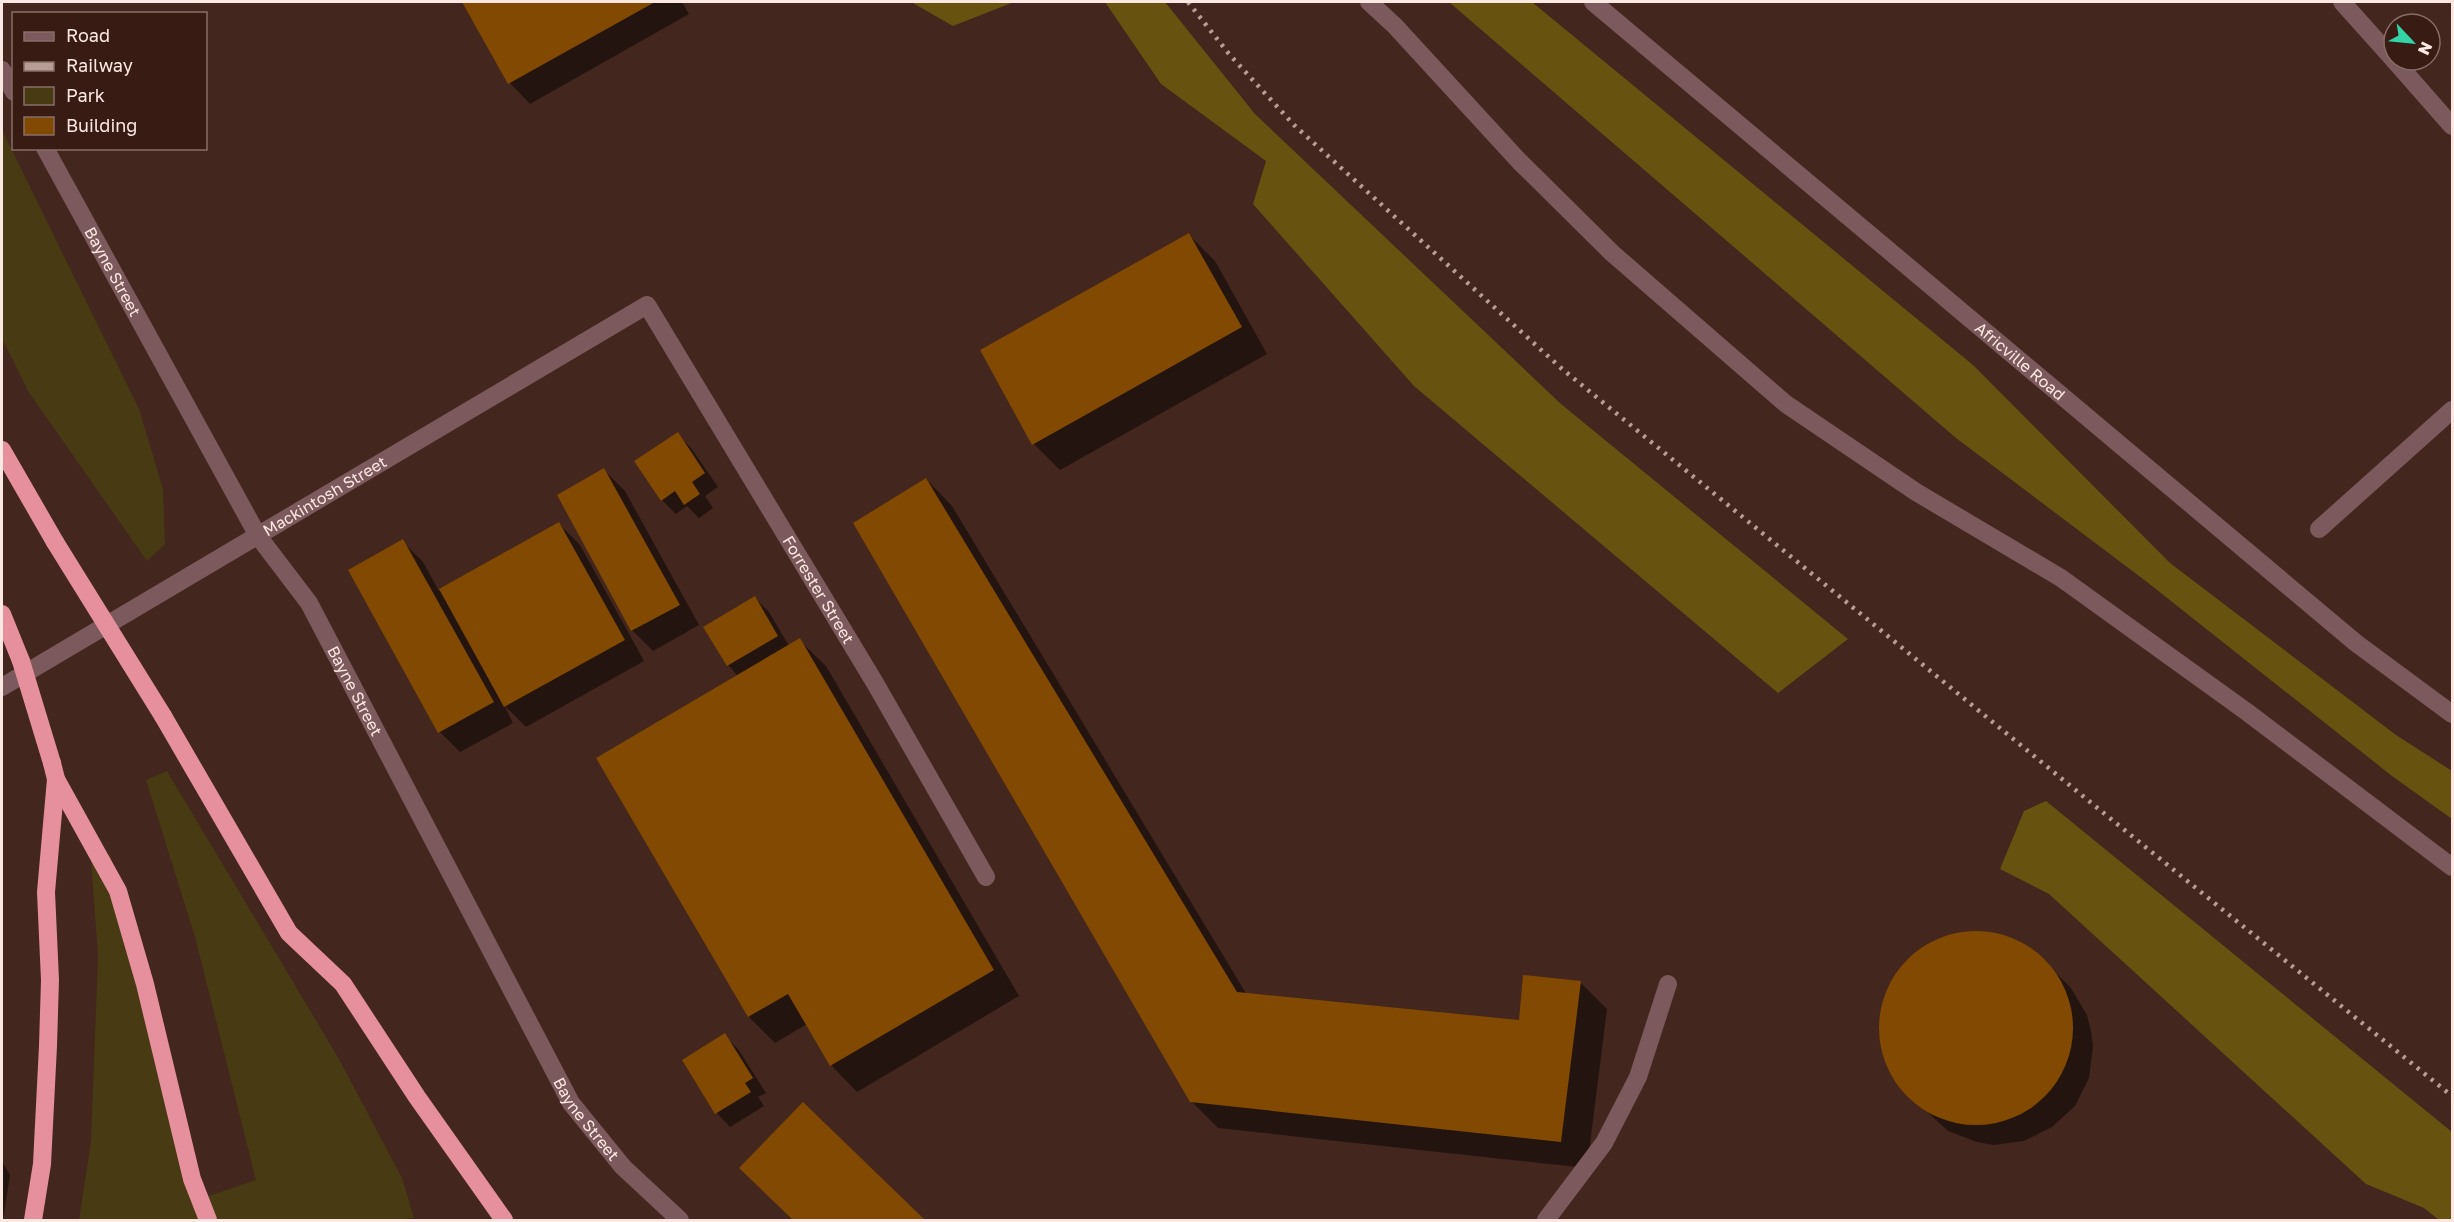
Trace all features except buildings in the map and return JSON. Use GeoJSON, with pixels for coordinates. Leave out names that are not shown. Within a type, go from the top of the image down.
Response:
{"type":"FeatureCollection","features":[{"type":"Feature","properties":{"kind":"highway"},"geometry":{"type":"LineString","coordinates":[[2,450],[55,542],[163,716],[289,933],[343,984],[417,1097],[504,1221]]}},
{"type":"Feature","properties":{"kind":"highway"},"geometry":{"type":"LineString","coordinates":[[2,614],[21,661],[54,771],[118,891],[145,984],[192,1179],[208,1221]]}},
{"type":"Feature","properties":{"kind":"highway"},"geometry":{"type":"LineString","coordinates":[[33,1221],[42,1164],[47,1070],[50,980],[46,892],[54,771]]}},
{"type":"Feature","properties":{"kind":"street"},"geometry":{"type":"LineString","coordinates":[[1369,2],[1395,26],[1519,161],[1612,253],[1786,404],[1916,492],[2061,578],[2247,712],[2452,867]]}},
{"type":"Feature","properties":{"kind":"street","name":"Africville Road"},"geometry":{"type":"LineString","coordinates":[[1593,2],[2356,643],[2452,714]]}},
{"type":"Feature","properties":{"kind":"street"},"geometry":{"type":"LineString","coordinates":[[2342,2],[2382,47]]}},
{"type":"Feature","properties":{"kind":"street"},"geometry":{"type":"LineString","coordinates":[[2,70],[12,88]]}},
{"type":"Feature","properties":{"kind":"street"},"geometry":{"type":"LineString","coordinates":[[2405,72],[2452,126]]}},
{"type":"Feature","properties":{"kind":"street","name":"Bayne Street"},"geometry":{"type":"LineString","coordinates":[[46,150],[258,536],[309,603],[571,1103],[623,1167],[680,1221]]}},
{"type":"Feature","properties":{"kind":"street","name":"Mackintosh Street"},"geometry":{"type":"LineString","coordinates":[[2,687],[647,305]]}},
{"type":"Feature","properties":{"kind":"street","name":"Forrester Street"},"geometry":{"type":"LineString","coordinates":[[647,305],[875,683],[986,877]]}},
{"type":"Feature","properties":{"kind":"street"},"geometry":{"type":"LineString","coordinates":[[2319,530],[2452,410]]}},
{"type":"Feature","properties":{"kind":"street"},"geometry":{"type":"LineString","coordinates":[[1546,1221],[1604,1143],[1638,1077],[1668,984]]}},
{"type":"Feature","properties":{"kind":"green space"},"geometry":{"type":"Polygon","coordinates":[[[2,130],[139,409],[163,489],[165,544],[147,561],[28,391],[2,338],[2,130]]]}},
{"type":"Feature","properties":{"kind":"green space"},"geometry":{"type":"Polygon","coordinates":[[[167,771],[339,1059],[402,1178],[414,1218],[393,1220],[79,1220],[91,1141],[98,956],[91,860],[110,854],[144,986],[191,1202],[256,1180],[195,937],[146,780],[167,771]]]}},
{"type":"Feature","properties":{"kind":"shaded area"},"geometry":{"type":"Polygon","coordinates":[[[911,2],[1014,2],[953,26],[911,2]]]}},
{"type":"Feature","properties":{"kind":"shaded area"},"geometry":{"type":"Polygon","coordinates":[[[1105,2],[1165,2],[1255,114],[1561,404],[1848,639],[1778,693],[1414,386],[1253,204],[1266,161],[1161,84],[1105,2]]]}},
{"type":"Feature","properties":{"kind":"shaded area"},"geometry":{"type":"Polygon","coordinates":[[[1449,2],[1532,2],[1973,365],[2170,563],[2396,735],[2452,771],[2452,819],[2392,776],[2147,582],[1956,438],[1449,2]]]}},
{"type":"Feature","properties":{"kind":"shaded area"},"geometry":{"type":"Polygon","coordinates":[[[2046,801],[2452,1132],[2452,1220],[2439,1220],[2424,1208],[2366,1184],[2049,894],[2000,869],[2024,811],[2046,801]]]}},
{"type":"Feature","properties":{"kind":"railway"},"geometry":{"type":"LineString","coordinates":[[1188,2],[1229,54],[1294,125],[1561,368],[2452,1096]]}}]}
